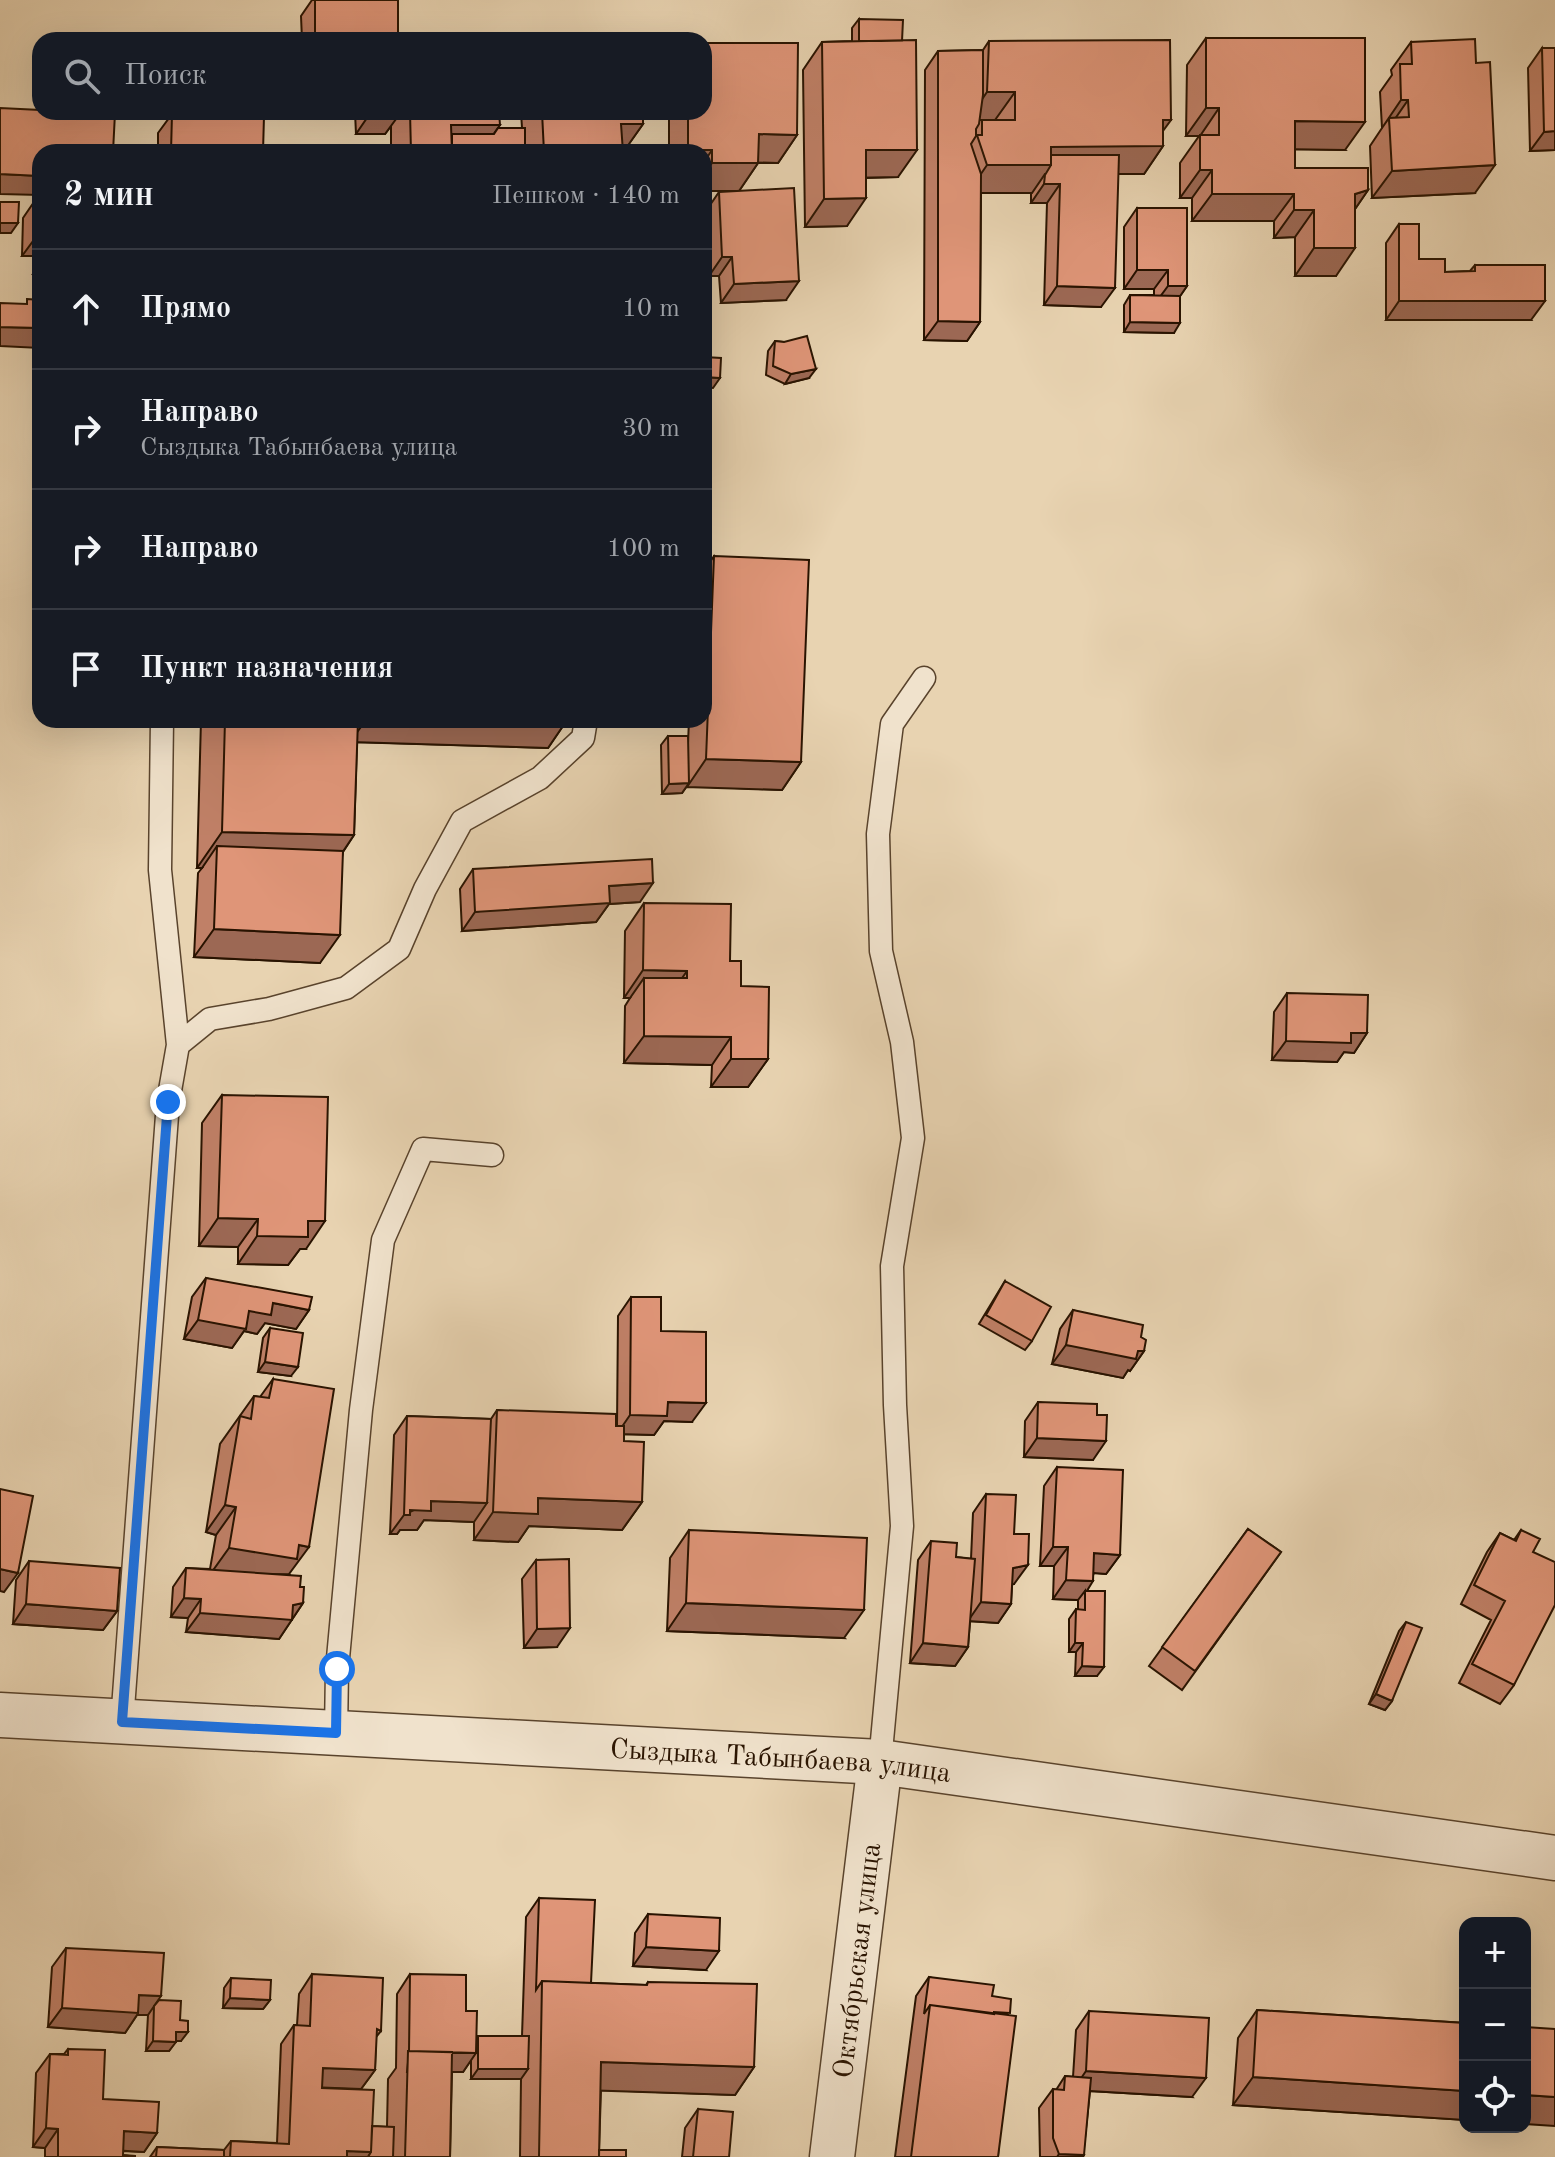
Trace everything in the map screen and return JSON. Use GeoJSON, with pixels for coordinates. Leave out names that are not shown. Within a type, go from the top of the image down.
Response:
{"type":"FeatureCollection","features":[{"type":"Feature","properties":{"kind":"street","name":"Сыздыка Табынбаева улица"},"geometry":{"type":"LineString","coordinates":[[0,1715],[880,1762],[1555,1858]]}},
{"type":"Feature","properties":{"kind":"street","name":"Октябрьская улица"},"geometry":{"type":"LineString","coordinates":[[832,2157],[880,1762]]}},
{"type":"Feature","properties":{"kind":"lane"},"geometry":{"type":"LineString","coordinates":[[880,1762],[902,1526],[892,1266],[913,1138],[902,1042],[881,951],[878,834],[892,724],[924,678]]}},
{"type":"Feature","properties":{"kind":"lane"},"geometry":{"type":"LineString","coordinates":[[122,1722],[168,1102],[178,1045],[160,870],[162,728]]}},
{"type":"Feature","properties":{"kind":"lane"},"geometry":{"type":"LineString","coordinates":[[178,1045],[210,1019],[269,1009],[346,988],[399,949],[425,889],[462,821],[540,778],[583,738],[585,728]]}},
{"type":"Feature","properties":{"kind":"lane"},"geometry":{"type":"LineString","coordinates":[[336,1733],[337,1669],[358,1441],[383,1240],[423,1149],[492,1155]]}},
{"type":"Feature","properties":{"kind":"building"},"geometry":{"type":"Polygon","coordinates":[[[315,0],[398,0],[398,32],[315,32],[315,0]]]}},
{"type":"Feature","properties":{"kind":"building"},"geometry":{"type":"Polygon","coordinates":[[[859,19],[903,20],[902,41],[859,41],[859,19]]]}},
{"type":"Feature","properties":{"kind":"building"},"geometry":{"type":"Polygon","coordinates":[[[1206,38],[1365,38],[1365,122],[1295,121],[1295,168],[1368,168],[1368,190],[1355,194],[1355,248],[1314,248],[1314,210],[1294,210],[1294,194],[1212,194],[1212,170],[1200,170],[1200,135],[1219,135],[1219,108],[1206,108],[1206,38]]]}},
{"type":"Feature","properties":{"kind":"building"},"geometry":{"type":"Polygon","coordinates":[[[1475,39],[1476,63],[1490,62],[1495,165],[1392,171],[1389,118],[1409,117],[1408,100],[1401,100],[1400,64],[1412,64],[1411,42],[1475,39]]]}},
{"type":"Feature","properties":{"kind":"building"},"geometry":{"type":"Polygon","coordinates":[[[916,40],[917,150],[866,150],[866,198],[824,199],[822,42],[916,40]]]}},
{"type":"Feature","properties":{"kind":"building"},"geometry":{"type":"Polygon","coordinates":[[[1170,40],[1171,120],[1163,120],[1163,146],[1051,147],[1051,165],[987,165],[977,135],[982,135],[982,120],[1015,120],[1015,92],[987,92],[989,41],[1170,40]]]}},
{"type":"Feature","properties":{"kind":"building"},"geometry":{"type":"Polygon","coordinates":[[[712,43],[798,43],[797,135],[759,134],[758,163],[712,163],[712,144],[688,144],[688,120],[712,120],[712,43]]]}},
{"type":"Feature","properties":{"kind":"building"},"geometry":{"type":"Polygon","coordinates":[[[1542,48],[1555,48],[1555,131],[1544,132],[1542,48]]]}},
{"type":"Feature","properties":{"kind":"building"},"geometry":{"type":"Polygon","coordinates":[[[983,50],[983,95],[979,124],[971,144],[981,174],[980,322],[938,321],[938,51],[983,50]]]}},
{"type":"Feature","properties":{"kind":"building"},"geometry":{"type":"Polygon","coordinates":[[[0,108],[32,110],[32,120],[115,120],[113,144],[32,144],[32,176],[0,174],[0,108]]]}},
{"type":"Feature","properties":{"kind":"building"},"geometry":{"type":"Polygon","coordinates":[[[172,120],[264,120],[263,144],[171,144],[172,120]]]}},
{"type":"Feature","properties":{"kind":"building"},"geometry":{"type":"Polygon","coordinates":[[[410,120],[500,120],[500,125],[451,125],[452,144],[411,144],[410,120]]]}},
{"type":"Feature","properties":{"kind":"building"},"geometry":{"type":"Polygon","coordinates":[[[542,120],[643,120],[643,124],[621,124],[622,144],[544,144],[542,120]]]}},
{"type":"Feature","properties":{"kind":"building"},"geometry":{"type":"Polygon","coordinates":[[[498,128],[525,128],[525,144],[452,144],[452,134],[494,134],[498,128]]]}},
{"type":"Feature","properties":{"kind":"building"},"geometry":{"type":"Polygon","coordinates":[[[1051,155],[1119,155],[1115,288],[1057,286],[1060,184],[1044,184],[1051,155]]]}},
{"type":"Feature","properties":{"kind":"building"},"geometry":{"type":"Polygon","coordinates":[[[794,188],[799,281],[734,284],[732,257],[722,257],[719,192],[794,188]]]}},
{"type":"Feature","properties":{"kind":"building"},"geometry":{"type":"Polygon","coordinates":[[[0,202],[19,202],[18,223],[0,223],[0,202]]]}},
{"type":"Feature","properties":{"kind":"building"},"geometry":{"type":"Polygon","coordinates":[[[1137,208],[1187,208],[1187,286],[1168,286],[1168,270],[1137,270],[1137,208]]]}},
{"type":"Feature","properties":{"kind":"building"},"geometry":{"type":"Polygon","coordinates":[[[1399,224],[1419,224],[1419,259],[1445,259],[1445,272],[1475,271],[1475,265],[1545,265],[1545,301],[1399,301],[1399,224]]]}},
{"type":"Feature","properties":{"kind":"building"},"geometry":{"type":"Polygon","coordinates":[[[1130,295],[1180,296],[1180,323],[1130,322],[1130,295]]]}},
{"type":"Feature","properties":{"kind":"building"},"geometry":{"type":"Polygon","coordinates":[[[27,299],[32,299],[32,328],[0,327],[0,303],[27,304],[27,299]]]}},
{"type":"Feature","properties":{"kind":"building"},"geometry":{"type":"Polygon","coordinates":[[[807,336],[816,369],[791,374],[773,366],[775,341],[807,336]]]}},
{"type":"Feature","properties":{"kind":"building"},"geometry":{"type":"Polygon","coordinates":[[[712,357],[721,358],[720,378],[712,378],[712,357]]]}},
{"type":"Feature","properties":{"kind":"building"},"geometry":{"type":"Polygon","coordinates":[[[714,556],[809,560],[801,762],[706,759],[707,728],[712,728],[714,556]]]}},
{"type":"Feature","properties":{"kind":"building"},"geometry":{"type":"Polygon","coordinates":[[[225,728],[358,728],[354,835],[222,832],[225,728]]]}},
{"type":"Feature","properties":{"kind":"building"},"geometry":{"type":"Polygon","coordinates":[[[668,736],[688,736],[689,783],[669,784],[668,736]]]}},
{"type":"Feature","properties":{"kind":"building"},"geometry":{"type":"Polygon","coordinates":[[[217,846],[343,851],[340,935],[214,929],[217,846]]]}},
{"type":"Feature","properties":{"kind":"building"},"geometry":{"type":"Polygon","coordinates":[[[652,859],[653,883],[609,886],[610,903],[475,912],[473,869],[652,859]]]}},
{"type":"Feature","properties":{"kind":"building"},"geometry":{"type":"Polygon","coordinates":[[[644,903],[731,904],[730,961],[741,961],[741,986],[769,987],[768,1059],[731,1059],[731,1037],[644,1036],[644,978],[687,978],[687,971],[643,970],[644,903]]]}},
{"type":"Feature","properties":{"kind":"building"},"geometry":{"type":"Polygon","coordinates":[[[1287,993],[1368,995],[1367,1033],[1351,1033],[1351,1043],[1286,1041],[1287,993]]]}},
{"type":"Feature","properties":{"kind":"building"},"geometry":{"type":"Polygon","coordinates":[[[222,1095],[328,1097],[325,1221],[308,1221],[308,1237],[257,1236],[258,1219],[218,1218],[222,1095]]]}},
{"type":"Feature","properties":{"kind":"building"},"geometry":{"type":"Polygon","coordinates":[[[206,1278],[312,1297],[309,1310],[273,1303],[271,1315],[249,1311],[246,1329],[198,1320],[206,1278]]]}},
{"type":"Feature","properties":{"kind":"building"},"geometry":{"type":"Polygon","coordinates":[[[1005,1281],[1051,1307],[1032,1341],[986,1315],[1005,1281]]]}},
{"type":"Feature","properties":{"kind":"building"},"geometry":{"type":"Polygon","coordinates":[[[631,1297],[661,1297],[661,1331],[706,1332],[706,1403],[668,1402],[667,1416],[630,1415],[631,1297]]]}},
{"type":"Feature","properties":{"kind":"building"},"geometry":{"type":"Polygon","coordinates":[[[1073,1310],[1143,1325],[1141,1337],[1146,1340],[1144,1351],[1138,1351],[1136,1359],[1066,1345],[1073,1310]]]}},
{"type":"Feature","properties":{"kind":"building"},"geometry":{"type":"Polygon","coordinates":[[[270,1328],[303,1333],[298,1367],[265,1362],[270,1328]]]}},
{"type":"Feature","properties":{"kind":"building"},"geometry":{"type":"Polygon","coordinates":[[[273,1379],[334,1389],[309,1547],[299,1545],[297,1559],[229,1548],[236,1507],[225,1505],[240,1416],[251,1419],[254,1396],[269,1398],[273,1379]]]}},
{"type":"Feature","properties":{"kind":"building"},"geometry":{"type":"Polygon","coordinates":[[[1038,1402],[1097,1404],[1097,1415],[1107,1415],[1106,1441],[1037,1438],[1038,1402]]]}},
{"type":"Feature","properties":{"kind":"building"},"geometry":{"type":"Polygon","coordinates":[[[497,1410],[616,1414],[616,1426],[624,1426],[624,1441],[644,1442],[642,1502],[538,1498],[538,1514],[493,1512],[497,1410]]]}},
{"type":"Feature","properties":{"kind":"building"},"geometry":{"type":"Polygon","coordinates":[[[407,1416],[491,1419],[487,1503],[431,1501],[431,1511],[410,1510],[410,1515],[404,1515],[407,1416]]]}},
{"type":"Feature","properties":{"kind":"building"},"geometry":{"type":"Polygon","coordinates":[[[1057,1467],[1123,1470],[1120,1555],[1094,1553],[1093,1581],[1066,1580],[1068,1547],[1053,1547],[1057,1467]]]}},
{"type":"Feature","properties":{"kind":"building"},"geometry":{"type":"Polygon","coordinates":[[[0,1489],[33,1496],[18,1573],[0,1569],[0,1489]]]}},
{"type":"Feature","properties":{"kind":"building"},"geometry":{"type":"Polygon","coordinates":[[[986,1494],[1016,1495],[1014,1534],[1029,1534],[1028,1565],[1013,1568],[1011,1604],[981,1602],[986,1494]]]}},
{"type":"Feature","properties":{"kind":"building"},"geometry":{"type":"Polygon","coordinates":[[[1248,1529],[1281,1552],[1195,1671],[1162,1647],[1248,1529]]]}},
{"type":"Feature","properties":{"kind":"building"},"geometry":{"type":"Polygon","coordinates":[[[689,1530],[867,1538],[864,1610],[686,1603],[689,1530]]]}},
{"type":"Feature","properties":{"kind":"building"},"geometry":{"type":"Polygon","coordinates":[[[1521,1530],[1540,1539],[1533,1552],[1555,1562],[1555,1605],[1514,1685],[1472,1664],[1505,1601],[1474,1585],[1500,1533],[1516,1541],[1521,1530]]]}},
{"type":"Feature","properties":{"kind":"building"},"geometry":{"type":"Polygon","coordinates":[[[931,1541],[957,1543],[956,1557],[975,1559],[968,1647],[923,1643],[931,1541]]]}},
{"type":"Feature","properties":{"kind":"building"},"geometry":{"type":"Polygon","coordinates":[[[569,1559],[570,1628],[537,1629],[536,1560],[569,1559]]]}},
{"type":"Feature","properties":{"kind":"building"},"geometry":{"type":"Polygon","coordinates":[[[29,1561],[120,1568],[117,1611],[26,1604],[29,1561]]]}},
{"type":"Feature","properties":{"kind":"building"},"geometry":{"type":"Polygon","coordinates":[[[186,1568],[301,1576],[303,1603],[293,1605],[292,1620],[200,1613],[201,1599],[184,1598],[186,1568]]]}},
{"type":"Feature","properties":{"kind":"building"},"geometry":{"type":"Polygon","coordinates":[[[1085,1591],[1105,1591],[1104,1667],[1082,1666],[1083,1643],[1075,1643],[1076,1609],[1085,1610],[1085,1591]]]}},
{"type":"Feature","properties":{"kind":"building"},"geometry":{"type":"Polygon","coordinates":[[[1406,1622],[1422,1628],[1392,1701],[1376,1694],[1406,1622]]]}},
{"type":"Feature","properties":{"kind":"building"},"geometry":{"type":"Polygon","coordinates":[[[539,1898],[595,1900],[591,1983],[542,1981],[536,1990],[539,1898]]]}},
{"type":"Feature","properties":{"kind":"building"},"geometry":{"type":"Polygon","coordinates":[[[648,1914],[720,1918],[719,1951],[646,1947],[648,1914]]]}},
{"type":"Feature","properties":{"kind":"building"},"geometry":{"type":"Polygon","coordinates":[[[66,1948],[164,1953],[161,1996],[139,1995],[138,2013],[62,2008],[66,1948]]]}},
{"type":"Feature","properties":{"kind":"building"},"geometry":{"type":"Polygon","coordinates":[[[312,1974],[383,1978],[381,2031],[377,2029],[375,2070],[323,2068],[322,2088],[374,2090],[371,2152],[347,2151],[347,2157],[230,2157],[231,2141],[289,2144],[294,2025],[310,2026],[312,1974]]]}},
{"type":"Feature","properties":{"kind":"building"},"geometry":{"type":"Polygon","coordinates":[[[410,1974],[466,1975],[466,2011],[477,2011],[476,2053],[409,2051],[410,1974]]]}},
{"type":"Feature","properties":{"kind":"building"},"geometry":{"type":"Polygon","coordinates":[[[929,1977],[994,1985],[992,1996],[1011,1999],[1010,2013],[994,2014],[930,2005],[924,2014],[929,1977]]]}},
{"type":"Feature","properties":{"kind":"building"},"geometry":{"type":"Polygon","coordinates":[[[231,1978],[271,1980],[270,2000],[230,1998],[231,1978]]]}},
{"type":"Feature","properties":{"kind":"building"},"geometry":{"type":"Polygon","coordinates":[[[542,1981],[647,1985],[648,1982],[757,1984],[754,2067],[601,2062],[599,2157],[539,2157],[542,1981]]]}},
{"type":"Feature","properties":{"kind":"building"},"geometry":{"type":"Polygon","coordinates":[[[159,2000],[181,2001],[180,2020],[188,2021],[188,2032],[176,2032],[176,2042],[153,2041],[154,2006],[159,2000]]]}},
{"type":"Feature","properties":{"kind":"building"},"geometry":{"type":"Polygon","coordinates":[[[930,2005],[1016,2016],[998,2157],[911,2157],[930,2005]]]}},
{"type":"Feature","properties":{"kind":"building"},"geometry":{"type":"Polygon","coordinates":[[[1257,2010],[1459,2023],[1459,2091],[1253,2077],[1257,2010]]]}},
{"type":"Feature","properties":{"kind":"building"},"geometry":{"type":"Polygon","coordinates":[[[1089,2011],[1209,2018],[1206,2078],[1086,2071],[1089,2011]]]}},
{"type":"Feature","properties":{"kind":"building"},"geometry":{"type":"Polygon","coordinates":[[[1531,2027],[1555,2029],[1555,2097],[1531,2095],[1531,2027]]]}},
{"type":"Feature","properties":{"kind":"building"},"geometry":{"type":"Polygon","coordinates":[[[478,2036],[529,2036],[528,2069],[478,2069],[478,2036]]]}},
{"type":"Feature","properties":{"kind":"building"},"geometry":{"type":"Polygon","coordinates":[[[68,2049],[105,2050],[103,2099],[159,2102],[157,2133],[124,2131],[123,2155],[135,2157],[58,2157],[58,2129],[46,2128],[50,2054],[68,2055],[68,2049]]]}},
{"type":"Feature","properties":{"kind":"building"},"geometry":{"type":"Polygon","coordinates":[[[408,2051],[452,2052],[450,2157],[405,2157],[408,2051]]]}},
{"type":"Feature","properties":{"kind":"building"},"geometry":{"type":"Polygon","coordinates":[[[1065,2076],[1091,2078],[1084,2155],[1059,2154],[1053,2138],[1053,2089],[1064,2090],[1065,2076]]]}},
{"type":"Feature","properties":{"kind":"building"},"geometry":{"type":"Polygon","coordinates":[[[698,2109],[733,2112],[729,2157],[693,2157],[698,2109]]]}},
{"type":"Feature","properties":{"kind":"building"},"geometry":{"type":"Polygon","coordinates":[[[372,2126],[394,2127],[393,2157],[368,2157],[372,2126]]]}},
{"type":"Feature","properties":{"kind":"building"},"geometry":{"type":"Polygon","coordinates":[[[157,2147],[224,2150],[224,2157],[156,2157],[157,2147]]]}},
{"type":"Feature","properties":{"kind":"building"},"geometry":{"type":"Polygon","coordinates":[[[599,2150],[626,2150],[626,2157],[599,2157],[599,2150]]]}},
{"type":"Feature","properties":{"kind":"route"},"geometry":{"type":"LineString","coordinates":[[168,1102],[122,1722],[336,1733],[337,1669]]}}]}
